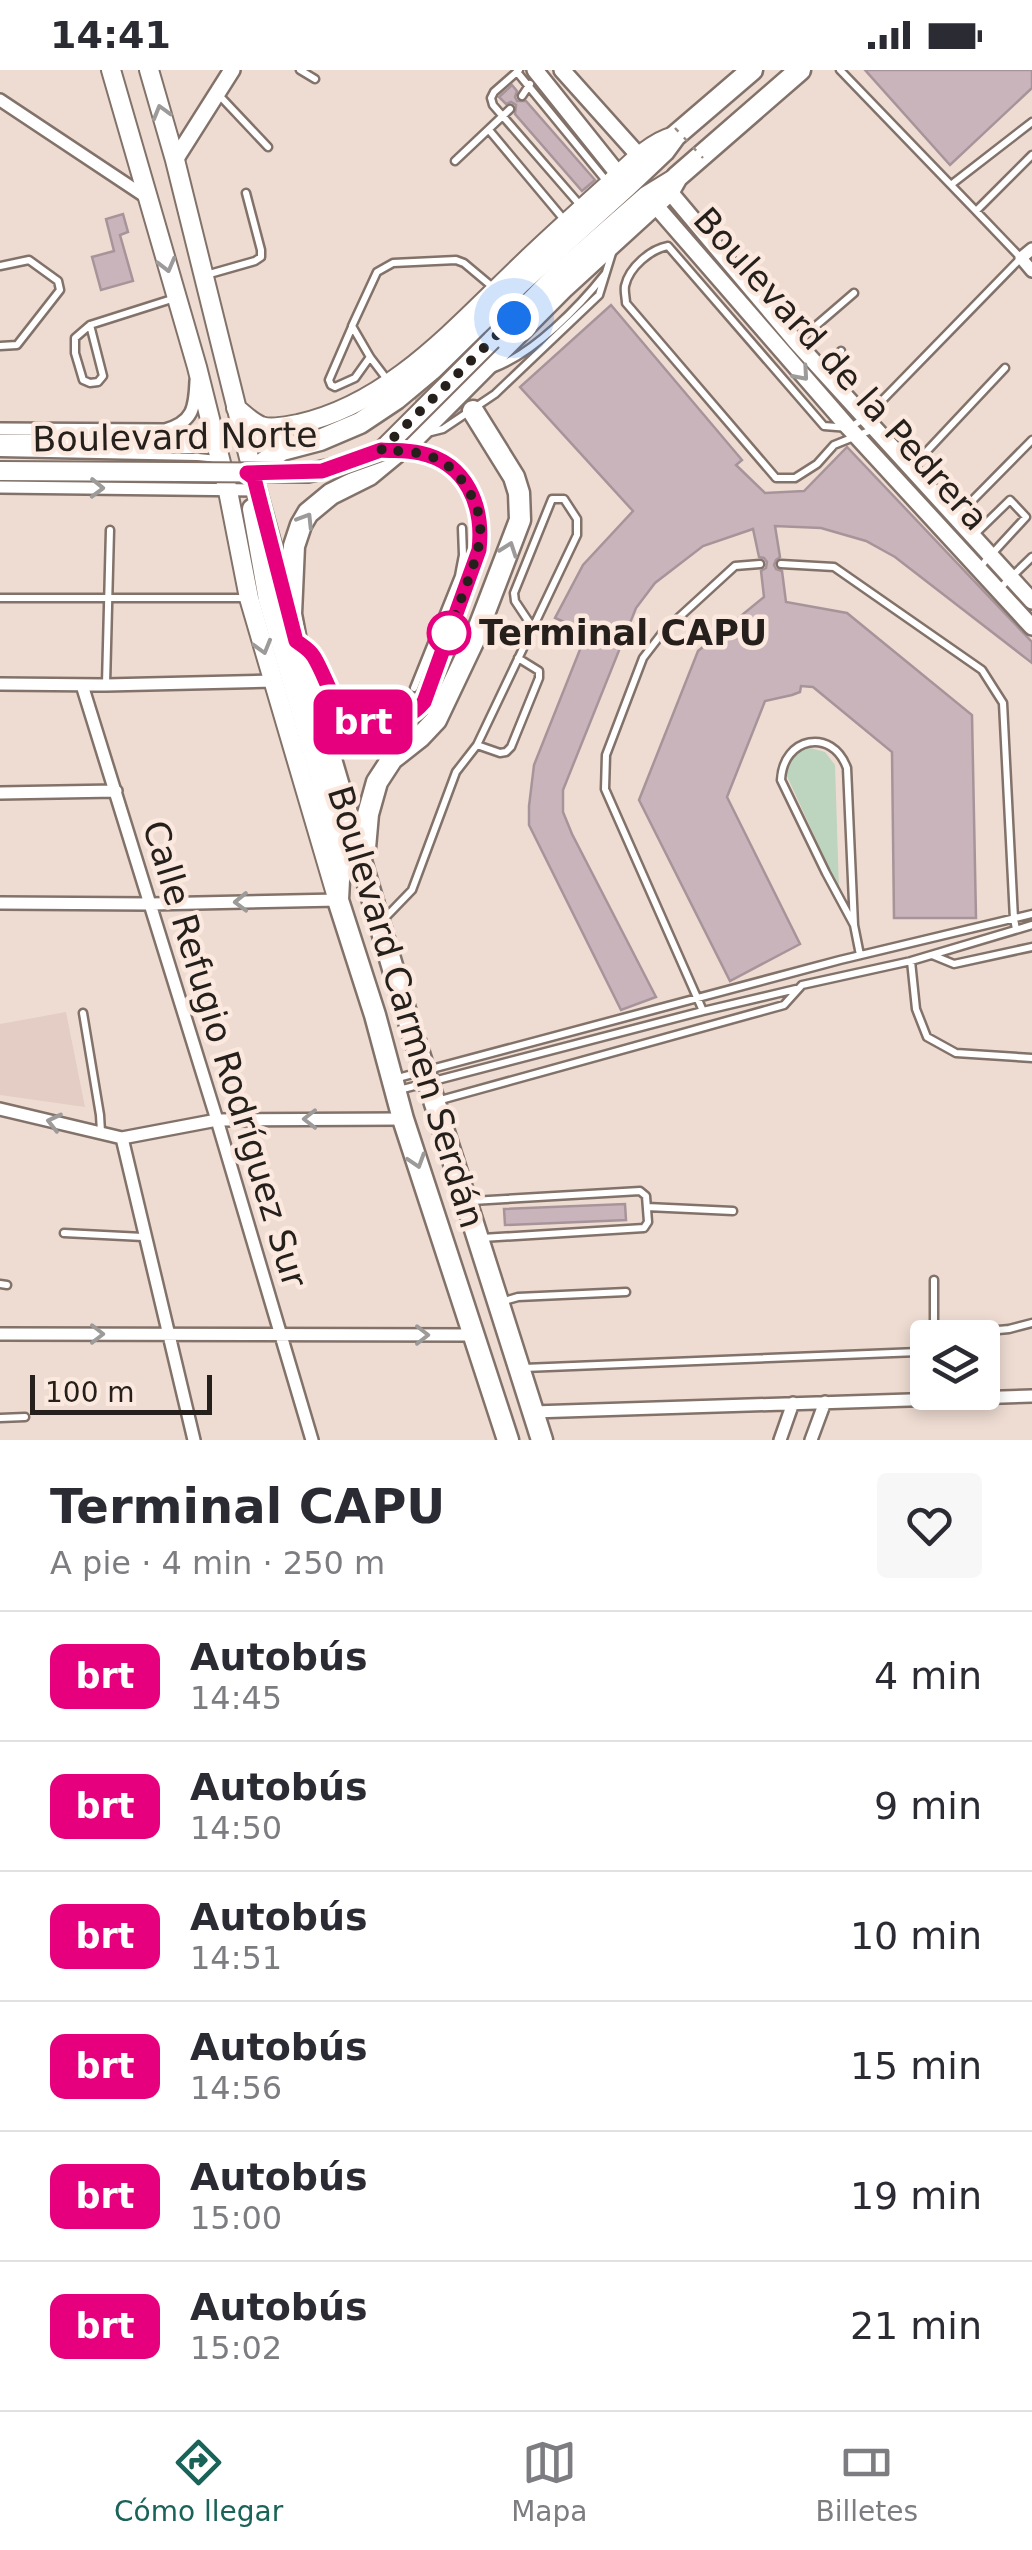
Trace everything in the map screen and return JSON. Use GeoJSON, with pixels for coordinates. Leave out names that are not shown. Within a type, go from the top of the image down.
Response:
{"type":"FeatureCollection","features":[{"type":"Feature","properties":{"kind":"main road","name":"Boulevard Carmen Serdán"},"geometry":{"type":"LineString","coordinates":[[111,70],[197,367],[228,491],[249,598],[272,681],[404,1119],[508,1440]]}},
{"type":"Feature","properties":{"kind":"main road","name":"Boulevard Carmen Serdán"},"geometry":{"type":"LineString","coordinates":[[149,70],[257,476],[296,641],[404,1006],[542,1440]]}},
{"type":"Feature","properties":{"kind":"main road","name":"Boulevard Norte"},"geometry":{"type":"LineString","coordinates":[[257,476],[274,453],[360,423],[432,369],[664,151],[675,132],[752,70]]}},
{"type":"Feature","properties":{"kind":"main road","name":"Boulevard Norte"},"geometry":{"type":"LineString","coordinates":[[0,471],[308,473],[336,468],[381,450],[557,274],[662,190],[800,70]]}},
{"type":"Feature","properties":{"kind":"main road"},"geometry":{"type":"LineString","coordinates":[[236,408],[262,426],[278,428],[400,393],[447,337],[582,208],[675,132]]}},
{"type":"Feature","properties":{"kind":"main road"},"geometry":{"type":"LineString","coordinates":[[291,614],[294,546],[308,513],[331,494],[369,475],[416,437],[662,190]]}},
{"type":"Feature","properties":{"kind":"main road"},"geometry":{"type":"LineString","coordinates":[[364,865],[368,814],[377,782],[387,765],[436,720],[474,640],[520,520],[514,477],[473,412]]}},
{"type":"Feature","properties":{"kind":"main road","name":"Boulevard Norte"},"geometry":{"type":"LineString","coordinates":[[0,444],[205,444]]}},
{"type":"Feature","properties":{"kind":"main road"},"geometry":{"type":"LineString","coordinates":[[257,476],[268,600],[336,829],[340,860],[338,900]]}},
{"type":"Feature","properties":{"kind":"main road"},"geometry":{"type":"LineString","coordinates":[[375,1015],[404,1006]]}},
{"type":"Feature","properties":{"kind":"street"},"geometry":{"type":"LineString","coordinates":[[174,160],[232,70]]}},
{"type":"Feature","properties":{"kind":"street"},"geometry":{"type":"LineString","coordinates":[[565,71],[640,158]]}},
{"type":"Feature","properties":{"kind":"street"},"geometry":{"type":"LineString","coordinates":[[537,75],[614,179]]}},
{"type":"Feature","properties":{"kind":"street"},"geometry":{"type":"LineString","coordinates":[[0,100],[150,199]]}},
{"type":"Feature","properties":{"kind":"street","name":"Boulevard de la Pedrera"},"geometry":{"type":"LineString","coordinates":[[662,190],[1032,601]]}},
{"type":"Feature","properties":{"kind":"street","name":"Boulevard de la Pedrera"},"geometry":{"type":"LineString","coordinates":[[662,190],[853,432],[1032,627]]}},
{"type":"Feature","properties":{"kind":"street"},"geometry":{"type":"LineString","coordinates":[[1032,249],[1021,258],[1032,271]]}},
{"type":"Feature","properties":{"kind":"street","name":"Boulevard Norte"},"geometry":{"type":"LineString","coordinates":[[0,428],[165,430],[178,426],[192,410],[197,367]]}},
{"type":"Feature","properties":{"kind":"street","name":"Boulevard Norte"},"geometry":{"type":"LineString","coordinates":[[0,487],[228,491],[257,476]]}},
{"type":"Feature","properties":{"kind":"street"},"geometry":{"type":"LineString","coordinates":[[0,684],[272,681]]}},
{"type":"Feature","properties":{"kind":"street","name":"Calle Refugio Rodríguez Sur"},"geometry":{"type":"LineString","coordinates":[[82,685],[218,1120],[312,1440]]}},
{"type":"Feature","properties":{"kind":"street"},"geometry":{"type":"LineString","coordinates":[[0,793],[116,790]]}},
{"type":"Feature","properties":{"kind":"street"},"geometry":{"type":"LineString","coordinates":[[0,902],[338,900]]}},
{"type":"Feature","properties":{"kind":"street"},"geometry":{"type":"LineString","coordinates":[[0,1110],[122,1138],[218,1120],[404,1119]]}},
{"type":"Feature","properties":{"kind":"street"},"geometry":{"type":"LineString","coordinates":[[122,1138],[194,1440]]}},
{"type":"Feature","properties":{"kind":"street"},"geometry":{"type":"LineString","coordinates":[[0,1334],[473,1335]]}},
{"type":"Feature","properties":{"kind":"street"},"geometry":{"type":"LineString","coordinates":[[533,1412],[1032,1396]]}},
{"type":"Feature","properties":{"kind":"street"},"geometry":{"type":"LineString","coordinates":[[811,1440],[824,1402]]}},
{"type":"Feature","properties":{"kind":"street"},"geometry":{"type":"LineString","coordinates":[[780,1440],[793,1404]]}},
{"type":"Feature","properties":{"kind":"lane"},"geometry":{"type":"LineString","coordinates":[[300,70],[315,79]]}},
{"type":"Feature","properties":{"kind":"lane"},"geometry":{"type":"LineString","coordinates":[[840,70],[1021,258],[870,423],[795,478],[776,478],[626,304],[625,286],[634,270],[658,248],[668,246],[824,426],[853,432],[870,423]]}},
{"type":"Feature","properties":{"kind":"lane"},"geometry":{"type":"LineString","coordinates":[[522,96],[537,75],[518,71],[491,98],[582,208]]}},
{"type":"Feature","properties":{"kind":"lane"},"geometry":{"type":"LineString","coordinates":[[217,94],[268,148]]}},
{"type":"Feature","properties":{"kind":"lane"},"geometry":{"type":"LineString","coordinates":[[455,161],[510,109]]}},
{"type":"Feature","properties":{"kind":"lane"},"geometry":{"type":"LineString","coordinates":[[952,184],[1032,122]]}},
{"type":"Feature","properties":{"kind":"lane"},"geometry":{"type":"LineString","coordinates":[[489,130],[567,223]]}},
{"type":"Feature","properties":{"kind":"lane"},"geometry":{"type":"LineString","coordinates":[[976,211],[1032,156]]}},
{"type":"Feature","properties":{"kind":"lane"},"geometry":{"type":"LineString","coordinates":[[204,276],[255,261],[260,256],[262,250],[246,193]]}},
{"type":"Feature","properties":{"kind":"lane"},"geometry":{"type":"LineString","coordinates":[[416,437],[443,429],[495,394],[599,295],[616,240]]}},
{"type":"Feature","properties":{"kind":"lane"},"geometry":{"type":"LineString","coordinates":[[0,266],[29,260],[58,281],[60,290],[17,345],[0,346]]}},
{"type":"Feature","properties":{"kind":"lane"},"geometry":{"type":"LineString","coordinates":[[370,358],[355,378],[335,388],[331,385],[377,272],[393,262],[456,260],[496,290]]}},
{"type":"Feature","properties":{"kind":"lane"},"geometry":{"type":"LineString","coordinates":[[483,368],[514,360],[583,302],[608,271]]}},
{"type":"Feature","properties":{"kind":"lane"},"geometry":{"type":"LineString","coordinates":[[796,342],[854,293]]}},
{"type":"Feature","properties":{"kind":"lane"},"geometry":{"type":"LineString","coordinates":[[90,325],[103,376],[90,383],[83,380],[76,338],[90,325],[176,298]]}},
{"type":"Feature","properties":{"kind":"lane"},"geometry":{"type":"LineString","coordinates":[[352,326],[370,358],[400,393]]}},
{"type":"Feature","properties":{"kind":"lane"},"geometry":{"type":"LineString","coordinates":[[822,371],[841,351]]}},
{"type":"Feature","properties":{"kind":"lane"},"geometry":{"type":"LineString","coordinates":[[911,468],[1005,368]]}},
{"type":"Feature","properties":{"kind":"lane"},"geometry":{"type":"LineString","coordinates":[[943,530],[1032,440]]}},
{"type":"Feature","properties":{"kind":"lane"},"geometry":{"type":"LineString","coordinates":[[296,641],[312,653],[332,697],[344,713],[364,722],[395,722],[424,702],[479,550],[482,530],[478,504],[460,476],[433,456],[381,450]]}},
{"type":"Feature","properties":{"kind":"lane"},"geometry":{"type":"LineString","coordinates":[[0,453],[198,457],[221,460],[257,476]]}},
{"type":"Feature","properties":{"kind":"lane"},"geometry":{"type":"LineString","coordinates":[[380,924],[412,890],[456,772],[478,745],[518,658],[533,628],[577,534],[577,519],[564,499],[552,499],[514,593],[514,601],[533,628]]}},
{"type":"Feature","properties":{"kind":"lane"},"geometry":{"type":"LineString","coordinates":[[972,536],[1006,502],[1014,502],[1025,514],[1025,521],[978,569]]}},
{"type":"Feature","properties":{"kind":"lane"},"geometry":{"type":"LineString","coordinates":[[414,688],[459,576],[462,528]]}},
{"type":"Feature","properties":{"kind":"lane"},"geometry":{"type":"LineString","coordinates":[[106,685],[110,530]]}},
{"type":"Feature","properties":{"kind":"lane"},"geometry":{"type":"LineString","coordinates":[[998,590],[1032,557]]}},
{"type":"Feature","properties":{"kind":"lane"},"geometry":{"type":"LineString","coordinates":[[703,1011],[605,789],[606,755],[643,658],[663,632],[735,566],[760,564]]}},
{"type":"Feature","properties":{"kind":"lane"},"geometry":{"type":"LineString","coordinates":[[782,564],[834,567],[982,670],[1003,703],[1016,929]]}},
{"type":"Feature","properties":{"kind":"lane"},"geometry":{"type":"LineString","coordinates":[[0,598],[249,598]]}},
{"type":"Feature","properties":{"kind":"lane"},"geometry":{"type":"LineString","coordinates":[[478,745],[500,753],[511,747],[538,678],[534,667],[518,658]]}},
{"type":"Feature","properties":{"kind":"lane"},"geometry":{"type":"LineString","coordinates":[[854,925],[781,780],[785,759],[792,750],[808,742],[832,747],[847,768],[854,925],[860,956]]}},
{"type":"Feature","properties":{"kind":"lane"},"geometry":{"type":"LineString","coordinates":[[431,1085],[695,998],[1032,914]]}},
{"type":"Feature","properties":{"kind":"lane"},"geometry":{"type":"LineString","coordinates":[[394,1085],[431,1085],[784,1005],[802,985],[911,962],[1032,925]]}},
{"type":"Feature","properties":{"kind":"lane"},"geometry":{"type":"LineString","coordinates":[[931,955],[954,964],[1032,947]]}},
{"type":"Feature","properties":{"kind":"lane"},"geometry":{"type":"LineString","coordinates":[[889,949],[892,965]]}},
{"type":"Feature","properties":{"kind":"lane"},"geometry":{"type":"LineString","coordinates":[[840,960],[844,977]]}},
{"type":"Feature","properties":{"kind":"lane"},"geometry":{"type":"LineString","coordinates":[[911,962],[916,1009],[927,1037],[956,1053],[1032,1058]]}},
{"type":"Feature","properties":{"kind":"lane"},"geometry":{"type":"LineString","coordinates":[[431,1085],[796,989]]}},
{"type":"Feature","properties":{"kind":"lane"},"geometry":{"type":"LineString","coordinates":[[83,1012],[100,1132]]}},
{"type":"Feature","properties":{"kind":"lane"},"geometry":{"type":"LineString","coordinates":[[466,1202],[640,1192],[646,1196],[648,1222],[644,1228],[478,1238]]}},
{"type":"Feature","properties":{"kind":"lane"},"geometry":{"type":"LineString","coordinates":[[646,1207],[733,1211]]}},
{"type":"Feature","properties":{"kind":"lane"},"geometry":{"type":"LineString","coordinates":[[64,1233],[145,1236]]}},
{"type":"Feature","properties":{"kind":"lane"},"geometry":{"type":"LineString","coordinates":[[934,1280],[935,1320]]}},
{"type":"Feature","properties":{"kind":"lane"},"geometry":{"type":"LineString","coordinates":[[498,1302],[518,1297],[626,1292]]}},
{"type":"Feature","properties":{"kind":"lane"},"geometry":{"type":"LineString","coordinates":[[1000,1330],[1032,1323]]}},
{"type":"Feature","properties":{"kind":"lane"},"geometry":{"type":"LineString","coordinates":[[519,1368],[910,1352]]}},
{"type":"Feature","properties":{"kind":"lane"},"geometry":{"type":"LineString","coordinates":[[0,1418],[25,1417]]}},
{"type":"Feature","properties":{"kind":"path"},"geometry":{"type":"LineString","coordinates":[[675,132],[703,158]]}},
{"type":"Feature","properties":{"kind":"shaded area"},"geometry":{"type":"Polygon","coordinates":[[[66,1012],[85,1107],[0,1095],[0,1024],[66,1012]]]}},
{"type":"Feature","properties":{"kind":"green space"},"geometry":{"type":"Polygon","coordinates":[[[810,748],[825,752],[835,765],[839,890],[787,776],[792,758],[810,748]]]}},
{"type":"Feature","properties":{"kind":"building"},"geometry":{"type":"Polygon","coordinates":[[[865,70],[1032,70],[1032,88],[950,165],[865,70]]]}},
{"type":"Feature","properties":{"kind":"building"},"geometry":{"type":"Polygon","coordinates":[[[512,85],[517,101],[526,101],[595,180],[582,191],[515,114],[516,105],[506,104],[499,97],[512,85]]]}},
{"type":"Feature","properties":{"kind":"building"},"geometry":{"type":"Polygon","coordinates":[[[123,214],[128,232],[120,235],[133,281],[101,290],[92,257],[114,251],[106,219],[123,214]]]}},
{"type":"Feature","properties":{"kind":"building"},"geometry":{"type":"Polygon","coordinates":[[[611,305],[742,460],[736,465],[765,493],[804,491],[847,447],[1032,642],[1032,663],[895,557],[866,541],[821,528],[775,526],[780,557],[774,565],[782,571],[786,602],[847,613],[972,715],[976,918],[894,918],[892,752],[813,687],[801,686],[800,692],[765,701],[727,797],[800,944],[730,981],[639,800],[698,651],[764,597],[761,571],[767,562],[759,557],[753,529],[703,546],[655,583],[636,608],[563,790],[563,812],[572,834],[656,997],[621,1010],[529,825],[529,806],[534,765],[587,632],[555,618],[583,565],[633,511],[520,387],[611,305]]]}},
{"type":"Feature","properties":{"kind":"building"},"geometry":{"type":"Polygon","coordinates":[[[625,1204],[626,1220],[505,1225],[504,1209],[625,1204]]]}},
{"type":"Feature","properties":{"kind":"tunnel"},"geometry":{"type":"LineString","coordinates":[[415,396],[446,399],[473,411]]}},
{"type":"Feature","properties":{"kind":"bus line","name":"brt"},"geometry":{"type":"LineString","coordinates":[[381,450],[433,456],[460,476],[478,504],[482,530],[479,550],[424,702],[410,715],[379,724],[364,722],[337,706],[312,653],[296,641],[254,478],[247,473],[322,471],[381,450]]}},
{"type":"Feature","properties":{"kind":"place","name":"Terminal CAPU"},"geometry":{"type":"Point","coordinates":[449,633]}},
{"type":"Feature","properties":{"kind":"route"},"geometry":{"type":"LineString","coordinates":[[449,633],[446,641],[479,550],[482,530],[478,504],[460,476],[433,456],[381,450],[514,318]]}}]}
